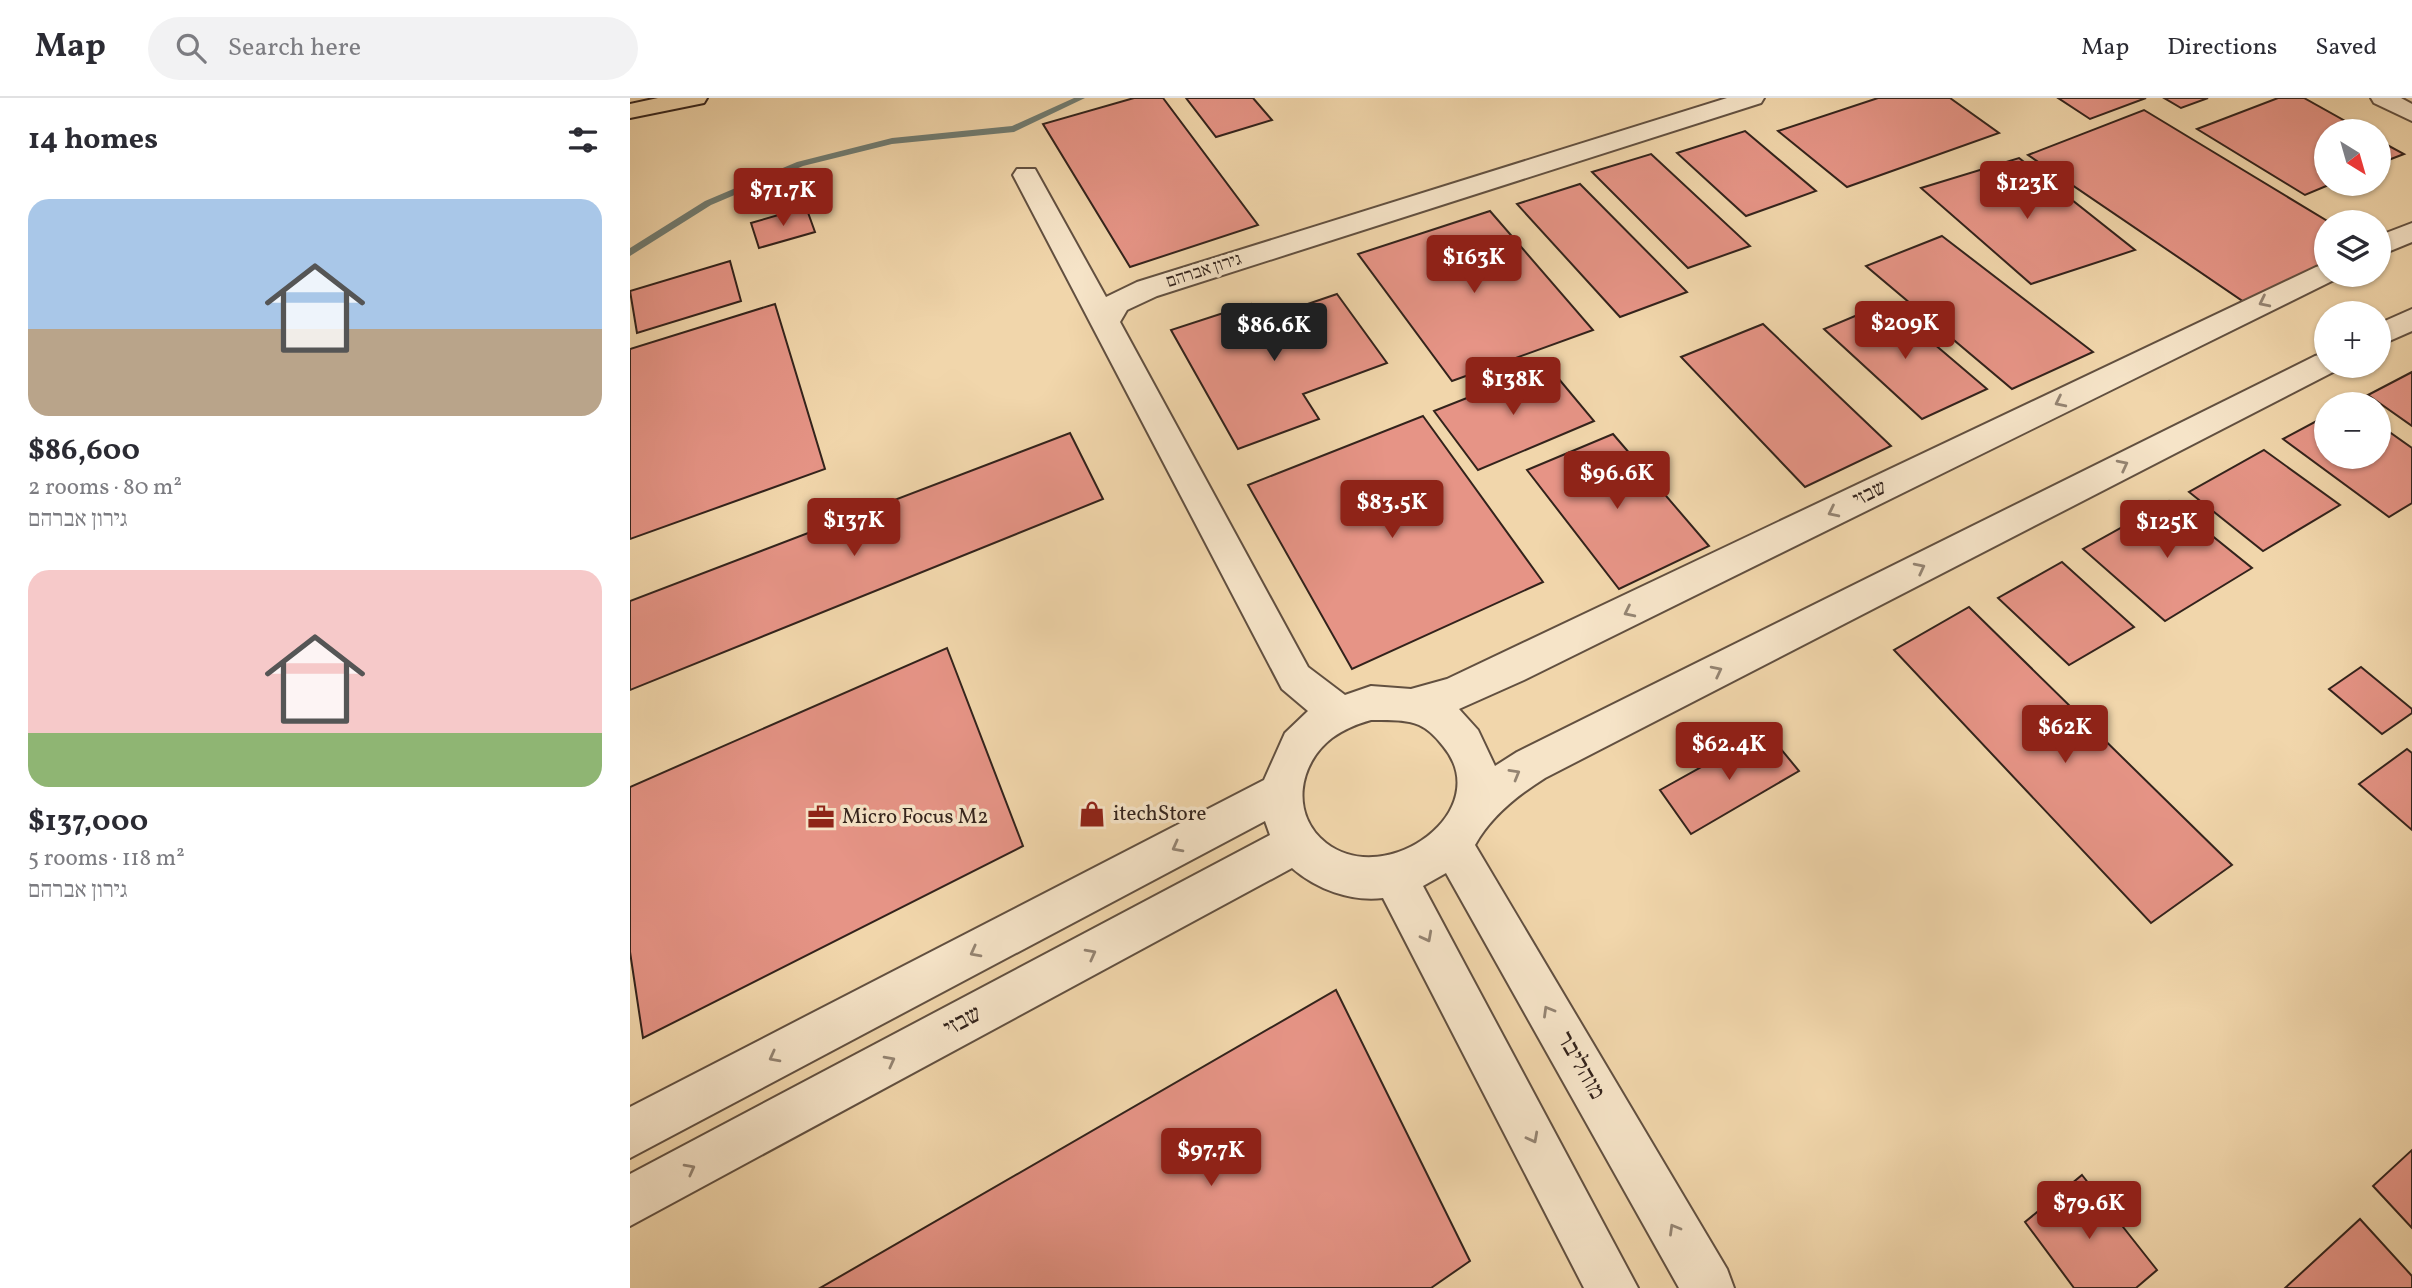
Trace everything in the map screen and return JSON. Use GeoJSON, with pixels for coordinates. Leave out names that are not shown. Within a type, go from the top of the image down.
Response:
{"type":"FeatureCollection","features":[{"type":"Feature","properties":{"kind":"main road"},"geometry":{"type":"LineString","coordinates":[[630,111],[695,98]]}},
{"type":"Feature","properties":{"kind":"street","name":"גירון אברהם"},"geometry":{"type":"LineString","coordinates":[[1105,321],[1117,303],[1147,289],[1752,98]]}},
{"type":"Feature","properties":{"kind":"street"},"geometry":{"type":"LineString","coordinates":[[2383,98],[2412,114]]}},
{"type":"Feature","properties":{"kind":"street"},"geometry":{"type":"LineString","coordinates":[[1026,174],[1295,678],[1339,713]]}},
{"type":"Feature","properties":{"kind":"street"},"geometry":{"type":"LineString","coordinates":[[2391,241],[2412,231]]}},
{"type":"Feature","properties":{"kind":"street","name":"שבזי"},"geometry":{"type":"LineString","coordinates":[[1411,706],[1454,694],[1511,669],[2314,278]]}},
{"type":"Feature","properties":{"kind":"street"},"geometry":{"type":"LineString","coordinates":[[2391,330],[2412,319]]}},
{"type":"Feature","properties":{"kind":"street"},"geometry":{"type":"LineString","coordinates":[[1460,833],[1476,797],[1476,773],[1469,750],[1454,729],[1435,714],[1411,706],[1371,703],[1339,713],[1310,732],[1290,760],[1281,792],[1284,819],[1296,844],[1315,862],[1339,874],[1366,879],[1395,877],[1426,864],[1460,833],[1483,798],[1505,780],[1531,765],[2314,369]]}},
{"type":"Feature","properties":{"kind":"street"},"geometry":{"type":"LineString","coordinates":[[630,1133],[1281,792]]}},
{"type":"Feature","properties":{"kind":"street","name":"מוהליבר"},"geometry":{"type":"LineString","coordinates":[[1460,833],[1708,1288]]}},
{"type":"Feature","properties":{"kind":"street","name":"שבזי"},"geometry":{"type":"LineString","coordinates":[[630,1201],[1296,844]]}},
{"type":"Feature","properties":{"kind":"street"},"geometry":{"type":"LineString","coordinates":[[1395,877],[1612,1288]]}},
{"type":"Feature","properties":{"kind":"building"},"geometry":{"type":"Polygon","coordinates":[[[1134,98],[1163,98],[1258,225],[1130,267],[1043,124],[1134,98]]]}},
{"type":"Feature","properties":{"kind":"building"},"geometry":{"type":"Polygon","coordinates":[[[1186,98],[1253,98],[1272,120],[1216,137],[1186,98]]]}},
{"type":"Feature","properties":{"kind":"building"},"geometry":{"type":"Polygon","coordinates":[[[1878,98],[1950,98],[1999,133],[1847,187],[1778,131],[1878,98]]]}},
{"type":"Feature","properties":{"kind":"building"},"geometry":{"type":"Polygon","coordinates":[[[2058,98],[2146,98],[2090,119],[2058,98]]]}},
{"type":"Feature","properties":{"kind":"building"},"geometry":{"type":"Polygon","coordinates":[[[2164,98],[2208,98],[2181,108],[2164,98]]]}},
{"type":"Feature","properties":{"kind":"building"},"geometry":{"type":"Polygon","coordinates":[[[2278,98],[2304,98],[2342,119],[2314,119],[2314,191],[2305,195],[2197,129],[2278,98]]]}},
{"type":"Feature","properties":{"kind":"building"},"geometry":{"type":"Polygon","coordinates":[[[2144,110],[2314,213],[2314,272],[2247,304],[2028,155],[2144,110]]]}},
{"type":"Feature","properties":{"kind":"building"},"geometry":{"type":"Polygon","coordinates":[[[1745,131],[1816,191],[1746,216],[1677,153],[1745,131]]]}},
{"type":"Feature","properties":{"kind":"building"},"geometry":{"type":"Polygon","coordinates":[[[2391,147],[2404,154],[2391,159],[2391,147]]]}},
{"type":"Feature","properties":{"kind":"building"},"geometry":{"type":"Polygon","coordinates":[[[1651,154],[1750,246],[1688,268],[1592,172],[1651,154]]]}},
{"type":"Feature","properties":{"kind":"building"},"geometry":{"type":"Polygon","coordinates":[[[2019,158],[2135,250],[2031,284],[1921,188],[2019,158]]]}},
{"type":"Feature","properties":{"kind":"building"},"geometry":{"type":"Polygon","coordinates":[[[1580,184],[1687,292],[1620,317],[1517,204],[1580,184]]]}},
{"type":"Feature","properties":{"kind":"building"},"geometry":{"type":"Polygon","coordinates":[[[806,207],[815,232],[759,248],[751,223],[806,207]]]}},
{"type":"Feature","properties":{"kind":"building"},"geometry":{"type":"Polygon","coordinates":[[[1490,211],[1593,330],[1452,381],[1358,254],[1490,211]]]}},
{"type":"Feature","properties":{"kind":"building"},"geometry":{"type":"Polygon","coordinates":[[[1942,236],[2093,352],[2012,389],[1866,266],[1942,236]]]}},
{"type":"Feature","properties":{"kind":"building"},"geometry":{"type":"Polygon","coordinates":[[[730,261],[741,301],[637,333],[630,291],[730,261]]]}},
{"type":"Feature","properties":{"kind":"building"},"geometry":{"type":"Polygon","coordinates":[[[1337,294],[1387,363],[1303,394],[1319,419],[1238,449],[1171,330],[1251,304],[1261,320],[1337,294]]]}},
{"type":"Feature","properties":{"kind":"building"},"geometry":{"type":"Polygon","coordinates":[[[1886,303],[1987,389],[1922,419],[1824,329],[1886,303]]]}},
{"type":"Feature","properties":{"kind":"building"},"geometry":{"type":"Polygon","coordinates":[[[775,304],[825,469],[630,539],[630,349],[775,304]]]}},
{"type":"Feature","properties":{"kind":"building"},"geometry":{"type":"Polygon","coordinates":[[[1763,324],[1891,446],[1805,487],[1681,357],[1763,324]]]}},
{"type":"Feature","properties":{"kind":"building"},"geometry":{"type":"Polygon","coordinates":[[[1548,366],[1594,421],[1478,470],[1434,411],[1548,366]]]}},
{"type":"Feature","properties":{"kind":"building"},"geometry":{"type":"Polygon","coordinates":[[[2412,372],[2412,426],[2391,411],[2391,392],[2374,392],[2412,372]]]}},
{"type":"Feature","properties":{"kind":"building"},"geometry":{"type":"Polygon","coordinates":[[[1423,416],[1543,582],[1352,669],[1248,485],[1423,416]]]}},
{"type":"Feature","properties":{"kind":"building"},"geometry":{"type":"Polygon","coordinates":[[[2314,422],[2314,462],[2283,439],[2314,422]]]}},
{"type":"Feature","properties":{"kind":"building"},"geometry":{"type":"Polygon","coordinates":[[[1070,433],[1103,499],[630,690],[630,601],[1070,433]]]}},
{"type":"Feature","properties":{"kind":"building"},"geometry":{"type":"Polygon","coordinates":[[[2391,433],[2412,448],[2412,503],[2389,517],[2324,469],[2391,469],[2391,433]]]}},
{"type":"Feature","properties":{"kind":"building"},"geometry":{"type":"Polygon","coordinates":[[[1613,434],[1709,546],[1619,589],[1527,470],[1613,434]]]}},
{"type":"Feature","properties":{"kind":"building"},"geometry":{"type":"Polygon","coordinates":[[[2264,450],[2340,505],[2263,551],[2189,492],[2264,450]]]}},
{"type":"Feature","properties":{"kind":"building"},"geometry":{"type":"Polygon","coordinates":[[[2169,501],[2252,568],[2165,621],[2083,549],[2169,501]]]}},
{"type":"Feature","properties":{"kind":"building"},"geometry":{"type":"Polygon","coordinates":[[[2062,562],[2134,627],[2069,665],[1998,598],[2062,562]]]}},
{"type":"Feature","properties":{"kind":"building"},"geometry":{"type":"Polygon","coordinates":[[[1969,607],[2232,865],[2151,923],[1894,650],[1969,607]]]}},
{"type":"Feature","properties":{"kind":"building","name":"Micro Focus M2"},"geometry":{"type":"Polygon","coordinates":[[[947,648],[1023,846],[643,1038],[630,952],[630,787],[947,648]]]}},
{"type":"Feature","properties":{"kind":"building"},"geometry":{"type":"Polygon","coordinates":[[[2361,667],[2412,709],[2412,713],[2382,734],[2329,689],[2361,667]]]}},
{"type":"Feature","properties":{"kind":"building"},"geometry":{"type":"Polygon","coordinates":[[[1766,731],[1799,771],[1691,834],[1660,790],[1766,731]]]}},
{"type":"Feature","properties":{"kind":"building"},"geometry":{"type":"Polygon","coordinates":[[[2407,749],[2412,753],[2412,830],[2359,784],[2407,749]]]}},
{"type":"Feature","properties":{"kind":"building"},"geometry":{"type":"Polygon","coordinates":[[[1336,990],[1470,1261],[1431,1288],[820,1288],[1336,990]]]}},
{"type":"Feature","properties":{"kind":"building"},"geometry":{"type":"Polygon","coordinates":[[[2412,1150],[2412,1228],[2373,1186],[2412,1150]]]}},
{"type":"Feature","properties":{"kind":"building"},"geometry":{"type":"Polygon","coordinates":[[[2082,1175],[2157,1270],[2136,1288],[2074,1288],[2025,1222],[2082,1175]]]}},
{"type":"Feature","properties":{"kind":"building"},"geometry":{"type":"Polygon","coordinates":[[[2360,1219],[2412,1276],[2412,1288],[2285,1288],[2360,1219]]]}},
{"type":"Feature","properties":{"kind":"waterway"},"geometry":{"type":"LineString","coordinates":[[630,253],[708,203],[800,164],[892,141],[1014,129],[1081,98]]}},
{"type":"Feature","properties":{"kind":"place","name":"itechStore"},"geometry":{"type":"Point","coordinates":[1092,814]}},
{"type":"Feature","properties":{"kind":"place","name":"Micro Focus M2"},"geometry":{"type":"Point","coordinates":[821,817]}}]}
